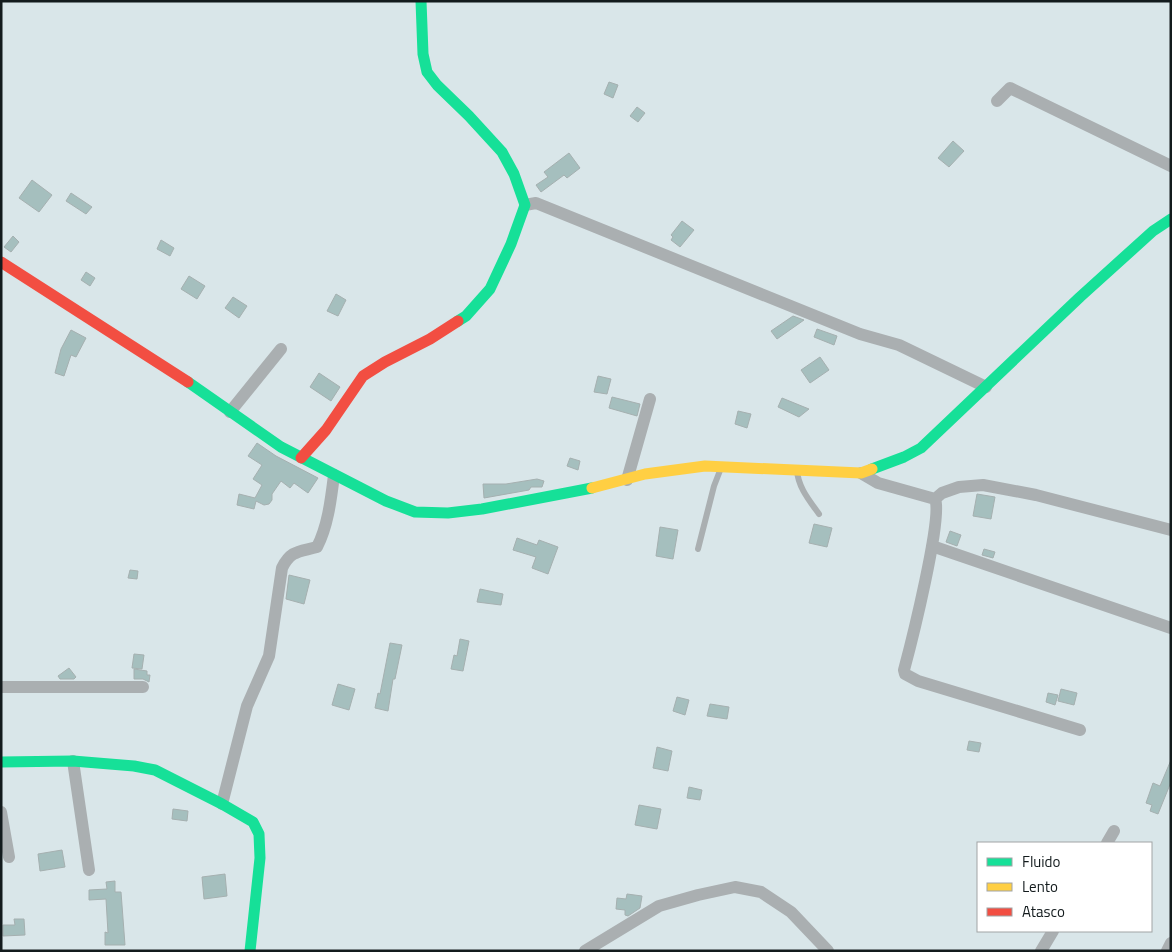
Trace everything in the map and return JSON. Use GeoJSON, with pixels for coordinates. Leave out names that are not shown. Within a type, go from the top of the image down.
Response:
{"type":"FeatureCollection","features":[{"type":"Feature","properties":{"kind":"street"},"geometry":{"type":"LineString","coordinates":[[301,458],[326,430],[364,376],[385,362],[430,339],[466,316],[490,289],[512,244],[525,205],[514,174],[502,152],[437,85],[427,72],[423,54],[421,1]]}},
{"type":"Feature","properties":{"kind":"street"},"geometry":{"type":"LineString","coordinates":[[997,101],[1010,88],[1171,166]]}},
{"type":"Feature","properties":{"kind":"street"},"geometry":{"type":"LineString","coordinates":[[525,205],[536,203],[860,334],[899,345],[986,387]]}},
{"type":"Feature","properties":{"kind":"street"},"geometry":{"type":"LineString","coordinates":[[1,262],[176,374],[281,447],[386,501],[415,512],[448,513],[482,509],[575,492],[645,474],[681,468],[722,466],[861,473],[904,457],[921,448],[1152,231],[1171,219]]}},
{"type":"Feature","properties":{"kind":"street"},"geometry":{"type":"LineString","coordinates":[[230,412],[281,349]]}},
{"type":"Feature","properties":{"kind":"street"},"geometry":{"type":"LineString","coordinates":[[627,480],[650,399]]}},
{"type":"Feature","properties":{"kind":"street"},"geometry":{"type":"LineString","coordinates":[[861,473],[878,483],[935,499]]}},
{"type":"Feature","properties":{"kind":"street"},"geometry":{"type":"LineString","coordinates":[[222,804],[247,706],[269,656],[282,568],[292,553],[317,547],[321,539],[332,496],[334,475]]}},
{"type":"Feature","properties":{"kind":"street"},"geometry":{"type":"LineString","coordinates":[[935,499],[942,493],[959,487],[983,485],[1036,495],[1171,530]]}},
{"type":"Feature","properties":{"kind":"street"},"geometry":{"type":"LineString","coordinates":[[935,499],[937,512],[932,546],[904,670],[905,674],[918,681],[1080,730]]}},
{"type":"Feature","properties":{"kind":"street"},"geometry":{"type":"LineString","coordinates":[[932,546],[1171,628]]}},
{"type":"Feature","properties":{"kind":"street"},"geometry":{"type":"LineString","coordinates":[[1,687],[143,687]]}},
{"type":"Feature","properties":{"kind":"street"},"geometry":{"type":"LineString","coordinates":[[73,761],[89,870]]}},
{"type":"Feature","properties":{"kind":"street"},"geometry":{"type":"LineString","coordinates":[[1,762],[73,761],[134,766],[155,770],[253,822],[259,834],[260,858],[250,951]]}},
{"type":"Feature","properties":{"kind":"street"},"geometry":{"type":"LineString","coordinates":[[1,812],[9,857]]}},
{"type":"Feature","properties":{"kind":"street"},"geometry":{"type":"LineString","coordinates":[[1108,842],[1114,831]]}},
{"type":"Feature","properties":{"kind":"street"},"geometry":{"type":"LineString","coordinates":[[585,951],[659,906],[698,894],[735,888],[761,892],[791,912],[828,951]]}},
{"type":"Feature","properties":{"kind":"street"},"geometry":{"type":"LineString","coordinates":[[1041,951],[1052,932]]}},
{"type":"Feature","properties":{"kind":"street"},"geometry":{"type":"LineString","coordinates":[[1167,951],[1171,943]]}},
{"type":"Feature","properties":{"kind":"lane"},"geometry":{"type":"LineString","coordinates":[[698,549],[714,486],[722,466]]}},
{"type":"Feature","properties":{"kind":"lane"},"geometry":{"type":"LineString","coordinates":[[797,469],[800,488],[807,494],[819,514]]}},
{"type":"Feature","properties":{"kind":"building"},"geometry":{"type":"Polygon","coordinates":[[[609,82],[618,85],[613,98],[604,94],[609,82]]]}},
{"type":"Feature","properties":{"kind":"building"},"geometry":{"type":"Polygon","coordinates":[[[637,107],[645,113],[638,122],[630,116],[637,107]]]}},
{"type":"Feature","properties":{"kind":"building"},"geometry":{"type":"Polygon","coordinates":[[[953,141],[964,151],[949,167],[938,158],[953,141]]]}},
{"type":"Feature","properties":{"kind":"building"},"geometry":{"type":"Polygon","coordinates":[[[569,153],[580,168],[567,178],[564,175],[541,192],[536,185],[548,177],[544,172],[569,153]]]}},
{"type":"Feature","properties":{"kind":"building"},"geometry":{"type":"Polygon","coordinates":[[[32,180],[52,195],[39,212],[19,198],[32,180]]]}},
{"type":"Feature","properties":{"kind":"building"},"geometry":{"type":"Polygon","coordinates":[[[71,193],[92,207],[86,214],[66,201],[71,193]]]}},
{"type":"Feature","properties":{"kind":"building"},"geometry":{"type":"Polygon","coordinates":[[[682,221],[694,230],[680,247],[671,240],[673,237],[671,235],[682,221]]]}},
{"type":"Feature","properties":{"kind":"building"},"geometry":{"type":"Polygon","coordinates":[[[13,236],[19,242],[11,252],[4,247],[13,236]]]}},
{"type":"Feature","properties":{"kind":"building"},"geometry":{"type":"Polygon","coordinates":[[[161,240],[174,248],[170,256],[157,249],[161,240]]]}},
{"type":"Feature","properties":{"kind":"building"},"geometry":{"type":"Polygon","coordinates":[[[86,272],[95,278],[90,286],[81,280],[86,272]]]}},
{"type":"Feature","properties":{"kind":"building"},"geometry":{"type":"Polygon","coordinates":[[[189,276],[205,286],[197,299],[181,289],[189,276]]]}},
{"type":"Feature","properties":{"kind":"building"},"geometry":{"type":"Polygon","coordinates":[[[336,294],[346,300],[338,316],[327,311],[336,294]]]}},
{"type":"Feature","properties":{"kind":"building"},"geometry":{"type":"Polygon","coordinates":[[[233,297],[247,306],[239,318],[225,308],[233,297]]]}},
{"type":"Feature","properties":{"kind":"building"},"geometry":{"type":"Polygon","coordinates":[[[793,316],[804,320],[777,339],[771,331],[793,316]]]}},
{"type":"Feature","properties":{"kind":"building"},"geometry":{"type":"Polygon","coordinates":[[[817,329],[837,336],[834,345],[814,337],[817,329]]]}},
{"type":"Feature","properties":{"kind":"building"},"geometry":{"type":"Polygon","coordinates":[[[71,330],[86,338],[76,357],[71,355],[64,376],[55,373],[61,349],[71,330]]]}},
{"type":"Feature","properties":{"kind":"building"},"geometry":{"type":"Polygon","coordinates":[[[820,357],[829,370],[810,383],[801,370],[820,357]]]}},
{"type":"Feature","properties":{"kind":"building"},"geometry":{"type":"Polygon","coordinates":[[[319,373],[340,387],[331,401],[310,387],[319,373]]]}},
{"type":"Feature","properties":{"kind":"building"},"geometry":{"type":"Polygon","coordinates":[[[598,376],[611,379],[607,394],[594,392],[598,376]]]}},
{"type":"Feature","properties":{"kind":"building"},"geometry":{"type":"Polygon","coordinates":[[[612,397],[640,404],[637,416],[609,408],[612,397]]]}},
{"type":"Feature","properties":{"kind":"building"},"geometry":{"type":"Polygon","coordinates":[[[782,398],[809,409],[799,417],[778,407],[782,398]]]}},
{"type":"Feature","properties":{"kind":"building"},"geometry":{"type":"Polygon","coordinates":[[[738,411],[751,414],[747,428],[735,424],[738,411]]]}},
{"type":"Feature","properties":{"kind":"building"},"geometry":{"type":"Polygon","coordinates":[[[257,443],[276,456],[318,478],[308,493],[294,483],[290,488],[281,481],[272,494],[272,500],[269,504],[264,505],[256,501],[254,509],[237,505],[239,494],[255,498],[262,485],[253,479],[262,465],[248,456],[257,443]]]}},
{"type":"Feature","properties":{"kind":"building"},"geometry":{"type":"Polygon","coordinates":[[[570,458],[580,461],[578,470],[567,466],[570,458]]]}},
{"type":"Feature","properties":{"kind":"building"},"geometry":{"type":"Polygon","coordinates":[[[537,479],[544,481],[542,487],[531,487],[529,490],[484,498],[483,484],[506,484],[537,479]]]}},
{"type":"Feature","properties":{"kind":"building"},"geometry":{"type":"Polygon","coordinates":[[[977,494],[995,497],[991,519],[973,516],[977,494]]]}},
{"type":"Feature","properties":{"kind":"building"},"geometry":{"type":"Polygon","coordinates":[[[814,524],[832,528],[827,547],[809,543],[814,524]]]}},
{"type":"Feature","properties":{"kind":"building"},"geometry":{"type":"Polygon","coordinates":[[[660,527],[678,530],[673,559],[656,556],[660,527]]]}},
{"type":"Feature","properties":{"kind":"building"},"geometry":{"type":"Polygon","coordinates":[[[950,531],[961,535],[957,546],[946,542],[950,531]]]}},
{"type":"Feature","properties":{"kind":"building"},"geometry":{"type":"Polygon","coordinates":[[[517,538],[537,545],[539,540],[558,547],[548,574],[532,568],[536,557],[513,550],[517,538]]]}},
{"type":"Feature","properties":{"kind":"building"},"geometry":{"type":"Polygon","coordinates":[[[984,549],[995,552],[993,558],[982,555],[984,549]]]}},
{"type":"Feature","properties":{"kind":"building"},"geometry":{"type":"Polygon","coordinates":[[[130,570],[138,571],[137,579],[128,578],[130,570]]]}},
{"type":"Feature","properties":{"kind":"building"},"geometry":{"type":"Polygon","coordinates":[[[289,575],[310,580],[304,604],[286,599],[289,575]]]}},
{"type":"Feature","properties":{"kind":"building"},"geometry":{"type":"Polygon","coordinates":[[[480,589],[503,594],[501,605],[477,602],[480,589]]]}},
{"type":"Feature","properties":{"kind":"building"},"geometry":{"type":"Polygon","coordinates":[[[460,639],[469,641],[463,671],[451,669],[454,655],[457,656],[460,639]]]}},
{"type":"Feature","properties":{"kind":"building"},"geometry":{"type":"Polygon","coordinates":[[[390,643],[402,645],[395,679],[393,679],[388,711],[375,708],[378,693],[380,694],[390,643]]]}},
{"type":"Feature","properties":{"kind":"building"},"geometry":{"type":"Polygon","coordinates":[[[134,654],[144,655],[142,669],[132,668],[134,654]]]}},
{"type":"Feature","properties":{"kind":"building"},"geometry":{"type":"Polygon","coordinates":[[[69,668],[76,677],[74,679],[60,679],[58,676],[69,668]]]}},
{"type":"Feature","properties":{"kind":"building"},"geometry":{"type":"Polygon","coordinates":[[[134,669],[147,671],[147,675],[150,675],[149,682],[143,679],[134,679],[134,669]]]}},
{"type":"Feature","properties":{"kind":"building"},"geometry":{"type":"Polygon","coordinates":[[[338,684],[355,689],[349,710],[332,705],[338,684]]]}},
{"type":"Feature","properties":{"kind":"building"},"geometry":{"type":"Polygon","coordinates":[[[1061,689],[1077,693],[1074,705],[1058,701],[1061,689]]]}},
{"type":"Feature","properties":{"kind":"building"},"geometry":{"type":"Polygon","coordinates":[[[1048,693],[1058,695],[1055,705],[1046,702],[1048,693]]]}},
{"type":"Feature","properties":{"kind":"building"},"geometry":{"type":"Polygon","coordinates":[[[677,697],[689,700],[685,715],[673,711],[677,697]]]}},
{"type":"Feature","properties":{"kind":"building"},"geometry":{"type":"Polygon","coordinates":[[[710,704],[729,707],[727,719],[707,716],[710,704]]]}},
{"type":"Feature","properties":{"kind":"building"},"geometry":{"type":"Polygon","coordinates":[[[969,741],[981,743],[979,752],[967,750],[969,741]]]}},
{"type":"Feature","properties":{"kind":"building"},"geometry":{"type":"Polygon","coordinates":[[[657,747],[672,751],[668,771],[653,768],[657,747]]]}},
{"type":"Feature","properties":{"kind":"building"},"geometry":{"type":"Polygon","coordinates":[[[1171,760],[1171,782],[1158,814],[1150,811],[1152,805],[1146,803],[1153,783],[1160,786],[1171,760]]]}},
{"type":"Feature","properties":{"kind":"building"},"geometry":{"type":"Polygon","coordinates":[[[689,787],[702,790],[700,800],[687,798],[689,787]]]}},
{"type":"Feature","properties":{"kind":"building"},"geometry":{"type":"Polygon","coordinates":[[[639,805],[661,809],[657,829],[635,825],[639,805]]]}},
{"type":"Feature","properties":{"kind":"building"},"geometry":{"type":"Polygon","coordinates":[[[173,809],[188,811],[187,821],[172,819],[173,809]]]}},
{"type":"Feature","properties":{"kind":"building"},"geometry":{"type":"Polygon","coordinates":[[[62,850],[65,867],[40,871],[38,854],[62,850]]]}},
{"type":"Feature","properties":{"kind":"building"},"geometry":{"type":"Polygon","coordinates":[[[225,874],[227,896],[204,899],[202,877],[225,874]]]}},
{"type":"Feature","properties":{"kind":"building"},"geometry":{"type":"Polygon","coordinates":[[[115,881],[115,892],[121,892],[125,945],[105,945],[105,932],[108,933],[106,899],[89,900],[89,890],[107,889],[106,882],[115,881]]]}},
{"type":"Feature","properties":{"kind":"building"},"geometry":{"type":"Polygon","coordinates":[[[627,894],[642,896],[640,908],[628,916],[625,915],[625,910],[616,909],[617,898],[626,899],[627,894]]]}},
{"type":"Feature","properties":{"kind":"building"},"geometry":{"type":"Polygon","coordinates":[[[14,919],[24,919],[25,935],[3,936],[3,925],[15,925],[14,919]]]}},
{"type":"Feature","properties":{"kind":"traffic: fast"},"geometry":{"type":"LineString","coordinates":[[421,1],[423,54],[427,72],[437,85],[502,152],[514,174],[525,205],[511,244],[490,289],[466,316],[458,321]]}},
{"type":"Feature","properties":{"kind":"traffic: fast"},"geometry":{"type":"LineString","coordinates":[[872,469],[904,457],[921,448],[1080,297],[1153,231],[1171,219]]}},
{"type":"Feature","properties":{"kind":"traffic: fast"},"geometry":{"type":"LineString","coordinates":[[188,382],[281,447],[386,501],[415,512],[448,513],[482,509],[592,488]]}},
{"type":"Feature","properties":{"kind":"traffic: fast"},"geometry":{"type":"LineString","coordinates":[[1,762],[73,761],[134,766],[155,770],[253,822],[259,834],[260,858],[250,951]]}},
{"type":"Feature","properties":{"kind":"traffic: slow"},"geometry":{"type":"LineString","coordinates":[[592,488],[645,474],[705,466],[861,473],[872,469]]}},
{"type":"Feature","properties":{"kind":"traffic: jam"},"geometry":{"type":"LineString","coordinates":[[1,262],[188,382]]}},
{"type":"Feature","properties":{"kind":"traffic: jam"},"geometry":{"type":"LineString","coordinates":[[301,458],[326,430],[363,376],[385,362],[430,339],[458,321]]}}]}
